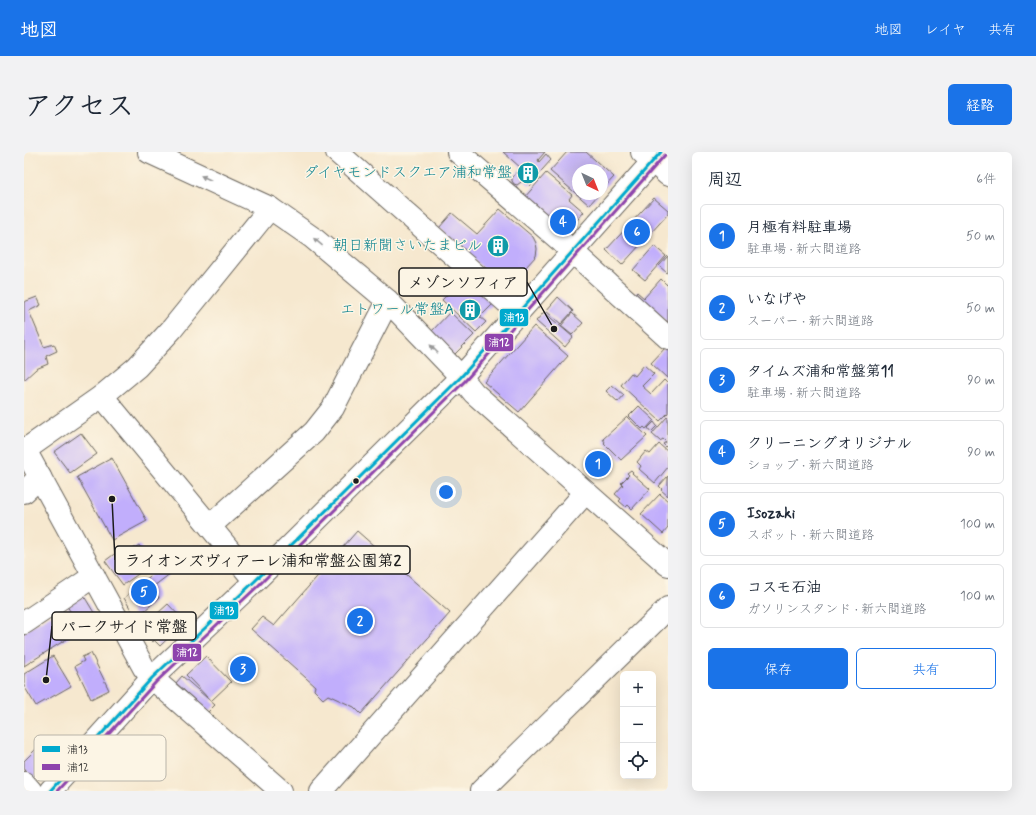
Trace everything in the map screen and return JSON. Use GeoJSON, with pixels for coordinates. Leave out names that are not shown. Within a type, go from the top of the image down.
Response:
{"type":"FeatureCollection","features":[{"type":"Feature","properties":{"kind":"street"},"geometry":{"type":"LineString","coordinates":[[149,152],[270,208],[313,238],[388,301],[461,377],[474,393],[668,565]]}},
{"type":"Feature","properties":{"kind":"street"},"geometry":{"type":"LineString","coordinates":[[337,152],[519,314]]}},
{"type":"Feature","properties":{"kind":"street"},"geometry":{"type":"LineString","coordinates":[[458,152],[573,252],[668,338]]}},
{"type":"Feature","properties":{"kind":"street"},"geometry":{"type":"LineString","coordinates":[[101,735],[152,678],[255,580],[461,377],[656,160]]}},
{"type":"Feature","properties":{"kind":"street"},"geometry":{"type":"LineString","coordinates":[[270,208],[167,335],[137,367],[102,396],[25,449],[144,668],[152,678],[281,791]]}},
{"type":"Feature","properties":{"kind":"street"},"geometry":{"type":"LineString","coordinates":[[210,526],[314,432],[333,408],[388,301]]}},
{"type":"Feature","properties":{"kind":"street"},"geometry":{"type":"LineString","coordinates":[[102,396],[255,580]]}},
{"type":"Feature","properties":{"kind":"street"},"geometry":{"type":"LineString","coordinates":[[24,492],[40,477]]}},
{"type":"Feature","properties":{"kind":"street"},"geometry":{"type":"LineString","coordinates":[[321,791],[585,493]]}},
{"type":"Feature","properties":{"kind":"street"},"geometry":{"type":"LineString","coordinates":[[24,623],[94,576]]}},
{"type":"Feature","properties":{"kind":"street"},"geometry":{"type":"LineString","coordinates":[[481,791],[668,608]]}},
{"type":"Feature","properties":{"kind":"street"},"geometry":{"type":"LineString","coordinates":[[50,791],[59,781]]}},
{"type":"Feature","properties":{"kind":"street"},"geometry":{"type":"LineString","coordinates":[[24,783],[31,791]]}},
{"type":"Feature","properties":{"kind":"building","name":"ダイヤモンドスクエア浦和常盤"},"geometry":{"type":"Polygon","coordinates":[[[503,152],[545,152],[538,160],[539,162],[546,154],[551,160],[534,179],[535,180],[530,186],[524,180],[517,185],[514,184],[512,178],[521,168],[503,152]]]}},
{"type":"Feature","properties":{"kind":"building"},"geometry":{"type":"Polygon","coordinates":[[[567,152],[586,152],[599,164],[572,164],[572,190],[550,171],[567,152]]]}},
{"type":"Feature","properties":{"kind":"building"},"geometry":{"type":"Polygon","coordinates":[[[608,172],[614,177],[608,184],[608,172]]]}},
{"type":"Feature","properties":{"kind":"building"},"geometry":{"type":"Polygon","coordinates":[[[546,173],[572,195],[569,199],[584,212],[565,234],[524,198],[546,173]]]}},
{"type":"Feature","properties":{"kind":"building"},"geometry":{"type":"Polygon","coordinates":[[[654,198],[668,210],[668,214],[622,265],[606,250],[654,198]]]}},
{"type":"Feature","properties":{"kind":"building"},"geometry":{"type":"Polygon","coordinates":[[[583,200],[594,200],[589,205],[583,200]]]}},
{"type":"Feature","properties":{"kind":"building","name":"朝日新聞さいたまビル"},"geometry":{"type":"Polygon","coordinates":[[[500,209],[533,237],[537,249],[536,256],[506,289],[439,228],[452,213],[477,234],[500,209]]]}},
{"type":"Feature","properties":{"kind":"building"},"geometry":{"type":"Polygon","coordinates":[[[654,246],[666,256],[645,280],[633,270],[654,246]]]}},
{"type":"Feature","properties":{"kind":"building"},"geometry":{"type":"Polygon","coordinates":[[[668,256],[668,273],[667,273],[659,266],[668,256]]]}},
{"type":"Feature","properties":{"kind":"building","name":"エトワール常盤A"},"geometry":{"type":"Polygon","coordinates":[[[464,277],[493,304],[480,317],[486,322],[476,332],[442,300],[464,277]]]}},
{"type":"Feature","properties":{"kind":"building"},"geometry":{"type":"Polygon","coordinates":[[[661,279],[667,285],[668,283],[668,323],[635,294],[637,292],[644,298],[661,279]]]}},
{"type":"Feature","properties":{"kind":"building"},"geometry":{"type":"Polygon","coordinates":[[[37,297],[41,305],[29,311],[44,347],[54,344],[57,351],[46,356],[48,364],[36,369],[24,380],[24,302],[37,297]]]}},
{"type":"Feature","properties":{"kind":"building"},"geometry":{"type":"Polygon","coordinates":[[[558,297],[573,311],[561,324],[546,311],[558,297]]]}},
{"type":"Feature","properties":{"kind":"building"},"geometry":{"type":"Polygon","coordinates":[[[450,312],[474,335],[453,356],[431,332],[450,312]]]}},
{"type":"Feature","properties":{"kind":"building"},"geometry":{"type":"Polygon","coordinates":[[[544,312],[573,337],[565,347],[536,321],[544,312]]]}},
{"type":"Feature","properties":{"kind":"building"},"geometry":{"type":"Polygon","coordinates":[[[572,313],[583,323],[572,335],[561,326],[572,313]]]}},
{"type":"Feature","properties":{"kind":"building"},"geometry":{"type":"Polygon","coordinates":[[[534,326],[568,356],[519,412],[484,382],[534,326]]]}},
{"type":"Feature","properties":{"kind":"building"},"geometry":{"type":"Polygon","coordinates":[[[667,346],[668,347],[668,379],[651,363],[667,346]]]}},
{"type":"Feature","properties":{"kind":"building"},"geometry":{"type":"Polygon","coordinates":[[[644,365],[654,374],[642,386],[651,394],[664,380],[668,384],[668,413],[660,421],[621,385],[631,373],[635,376],[644,365]]]}},
{"type":"Feature","properties":{"kind":"building"},"geometry":{"type":"Polygon","coordinates":[[[612,385],[624,395],[618,402],[606,391],[612,385]]]}},
{"type":"Feature","properties":{"kind":"building"},"geometry":{"type":"Polygon","coordinates":[[[639,406],[654,420],[646,429],[644,427],[642,429],[629,416],[639,406]]]}},
{"type":"Feature","properties":{"kind":"building"},"geometry":{"type":"Polygon","coordinates":[[[627,417],[647,436],[621,460],[604,443],[605,442],[603,439],[627,417]]]}},
{"type":"Feature","properties":{"kind":"building"},"geometry":{"type":"Polygon","coordinates":[[[667,417],[668,446],[666,447],[663,444],[666,442],[663,439],[660,441],[652,434],[667,417]]]}},
{"type":"Feature","properties":{"kind":"building"},"geometry":{"type":"Polygon","coordinates":[[[654,422],[657,426],[651,432],[648,428],[654,422]]]}},
{"type":"Feature","properties":{"kind":"building"},"geometry":{"type":"Polygon","coordinates":[[[81,433],[97,454],[70,473],[54,452],[81,433]]]}},
{"type":"Feature","properties":{"kind":"building"},"geometry":{"type":"Polygon","coordinates":[[[659,444],[668,452],[668,467],[655,483],[639,469],[641,466],[637,462],[646,451],[650,454],[659,444]]]}},
{"type":"Feature","properties":{"kind":"building"},"geometry":{"type":"Polygon","coordinates":[[[112,458],[147,521],[112,540],[77,477],[112,458]]]}},
{"type":"Feature","properties":{"kind":"building"},"geometry":{"type":"Polygon","coordinates":[[[631,470],[633,472],[632,473],[650,489],[632,509],[628,505],[626,507],[619,501],[621,499],[615,494],[623,485],[621,483],[629,475],[627,473],[631,470]]]}},
{"type":"Feature","properties":{"kind":"building"},"geometry":{"type":"Polygon","coordinates":[[[668,476],[668,496],[659,486],[668,476]]]}},
{"type":"Feature","properties":{"kind":"building"},"geometry":{"type":"Polygon","coordinates":[[[660,494],[668,501],[668,528],[663,534],[641,514],[660,494]]]}},
{"type":"Feature","properties":{"kind":"building"},"geometry":{"type":"Polygon","coordinates":[[[357,531],[450,613],[361,714],[354,707],[328,695],[323,699],[314,690],[315,686],[251,629],[262,617],[274,626],[357,531]]]}},
{"type":"Feature","properties":{"kind":"building"},"geometry":{"type":"Polygon","coordinates":[[[139,545],[152,564],[123,585],[105,561],[117,552],[121,557],[139,545]]]}},
{"type":"Feature","properties":{"kind":"building"},"geometry":{"type":"Polygon","coordinates":[[[168,561],[175,570],[154,586],[159,598],[136,618],[124,598],[168,561]]]}},
{"type":"Feature","properties":{"kind":"building"},"geometry":{"type":"Polygon","coordinates":[[[84,596],[99,621],[82,631],[67,606],[84,596]]]}},
{"type":"Feature","properties":{"kind":"building"},"geometry":{"type":"Polygon","coordinates":[[[168,604],[185,622],[160,646],[154,640],[153,642],[143,632],[150,626],[147,623],[168,604]]]}},
{"type":"Feature","properties":{"kind":"building"},"geometry":{"type":"Polygon","coordinates":[[[51,615],[58,625],[61,623],[70,637],[24,666],[24,632],[51,615]]]}},
{"type":"Feature","properties":{"kind":"building"},"geometry":{"type":"Polygon","coordinates":[[[91,653],[109,690],[91,699],[75,666],[84,661],[82,657],[91,653]]]}},
{"type":"Feature","properties":{"kind":"building"},"geometry":{"type":"Polygon","coordinates":[[[53,656],[71,686],[36,706],[24,686],[24,674],[53,656]]]}},
{"type":"Feature","properties":{"kind":"building"},"geometry":{"type":"Polygon","coordinates":[[[206,656],[231,682],[211,701],[186,675],[206,656]]]}},
{"type":"Feature","properties":{"kind":"building"},"geometry":{"type":"Polygon","coordinates":[[[182,676],[215,705],[208,712],[176,683],[182,676]]]}},
{"type":"Feature","properties":{"kind":"building"},"geometry":{"type":"Polygon","coordinates":[[[34,751],[33,779],[24,770],[24,761],[34,751]]]}},
{"type":"Feature","properties":{"kind":"transit line","name":"浦13"},"geometry":{"type":"LineString","coordinates":[[101,735],[152,678],[255,581],[461,377],[661,152]]}},
{"type":"Feature","properties":{"kind":"transit line","name":"浦12"},"geometry":{"type":"LineString","coordinates":[[108,735],[156,682],[259,585],[465,381],[665,155]]}},
{"type":"Feature","properties":{"kind":"transit line","name":"浦13"},"geometry":{"type":"LineString","coordinates":[[50,791],[59,781]]}},
{"type":"Feature","properties":{"kind":"transit line","name":"浦12"},"geometry":{"type":"LineString","coordinates":[[57,791],[66,781]]}},
{"type":"Feature","properties":{"kind":"place","name":"ダイヤモンドスクエア浦和常盤"},"geometry":{"type":"Point","coordinates":[528,173]}},
{"type":"Feature","properties":{"kind":"place","name":"クリーニングオリジナル"},"geometry":{"type":"Point","coordinates":[563,222]}},
{"type":"Feature","properties":{"kind":"place","name":"コスモ石油"},"geometry":{"type":"Point","coordinates":[637,232]}},
{"type":"Feature","properties":{"kind":"place","name":"朝日新聞さいたまビル"},"geometry":{"type":"Point","coordinates":[498,246]}},
{"type":"Feature","properties":{"kind":"place","name":"エトワール常盤A"},"geometry":{"type":"Point","coordinates":[470,310]}},
{"type":"Feature","properties":{"kind":"place","name":"メゾンソフィア"},"geometry":{"type":"Point","coordinates":[554,329]}},
{"type":"Feature","properties":{"kind":"place","name":"月極有料駐車場"},"geometry":{"type":"Point","coordinates":[598,464]}},
{"type":"Feature","properties":{"kind":"place","name":"ライオンズヴィアーレ浦和常盤公園第2"},"geometry":{"type":"Point","coordinates":[112,499]}},
{"type":"Feature","properties":{"kind":"place","name":"Isozaki"},"geometry":{"type":"Point","coordinates":[144,592]}},
{"type":"Feature","properties":{"kind":"place","name":"いなげや"},"geometry":{"type":"Point","coordinates":[360,621]}},
{"type":"Feature","properties":{"kind":"place","name":"タイムズ浦和常盤第11"},"geometry":{"type":"Point","coordinates":[243,669]}},
{"type":"Feature","properties":{"kind":"place","name":"パークサイド常盤"},"geometry":{"type":"Point","coordinates":[46,680]}}]}
